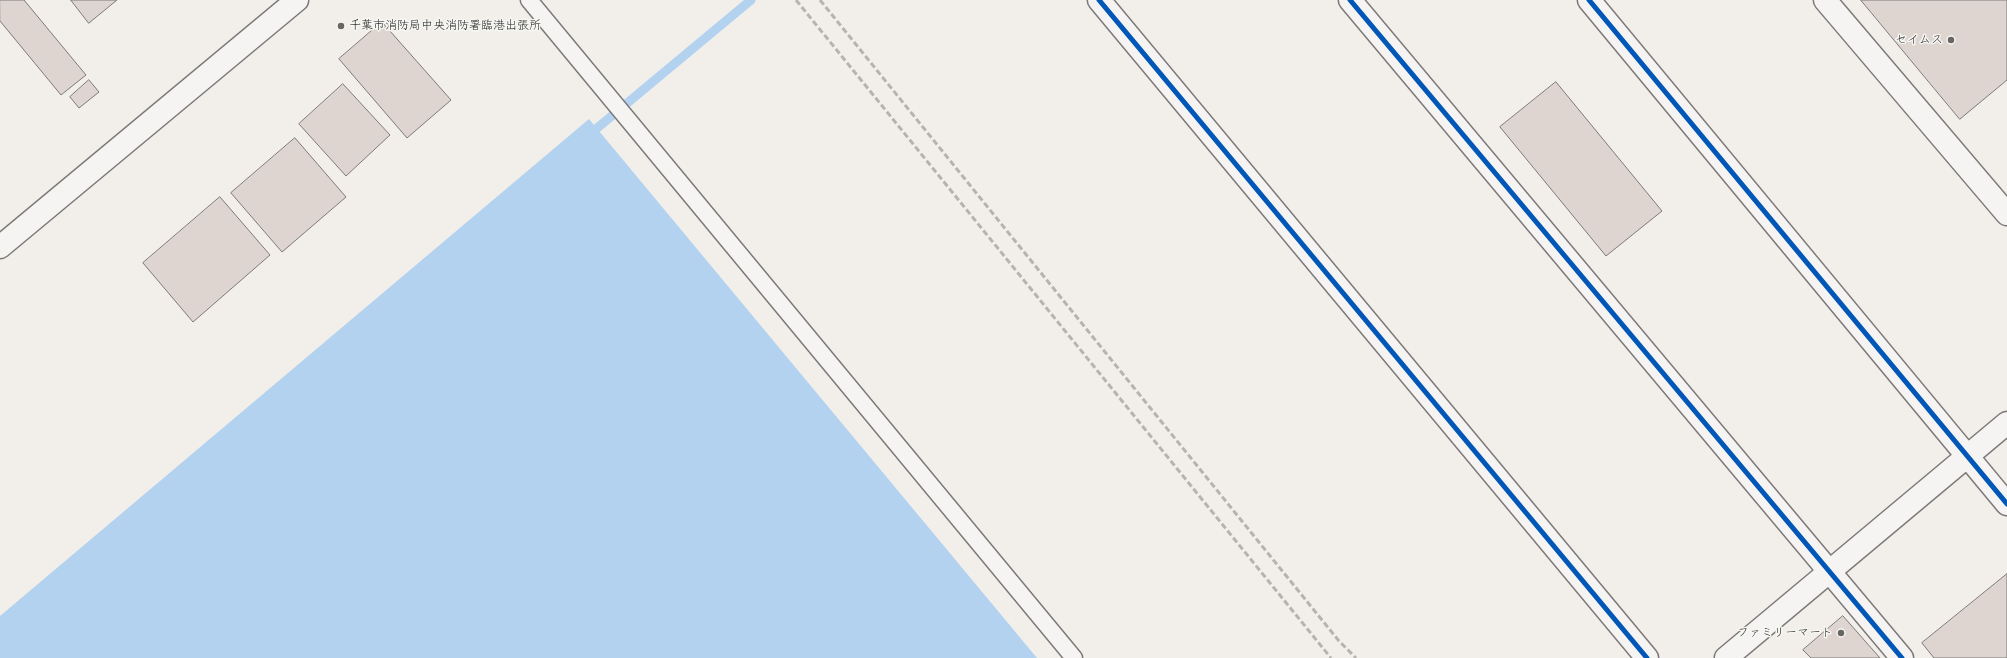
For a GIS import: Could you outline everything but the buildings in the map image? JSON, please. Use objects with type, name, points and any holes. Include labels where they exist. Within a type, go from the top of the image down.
[{"type":"street","points":[[0,247],[297,0]]},
{"type":"street","points":[[1099,0],[1647,658]]},
{"type":"street","points":[[1350,0],[1831,571],[1902,658]]},
{"type":"street","points":[[1588,0],[2007,504]]},
{"type":"street","points":[[1825,0],[2007,214]]},
{"type":"street","points":[[1726,658],[2007,423]]},
{"type":"lane","points":[[529,0],[1074,658]]},
{"type":"water","points":[[589,119],[1037,658],[0,658],[0,616]]},
{"type":"waterway","points":[[590,134],[751,0]]},
{"type":"railway","points":[[796,0],[1331,658]]},
{"type":"railway","points":[[820,0],[1339,641],[1356,658]]},
{"type":"cycle path","points":[[1099,0],[1647,658]]},
{"type":"cycle path","points":[[1350,0],[1902,658]]},
{"type":"cycle path","points":[[1589,0],[2007,504]]},
{"type":"place","name":"千葉市消防局中央消防署臨港出張所","points":[[341,26]]},
{"type":"place","name":"セイムス","points":[[1951,40]]},
{"type":"place","name":"ファミリーマート","points":[[1841,633]]}]
